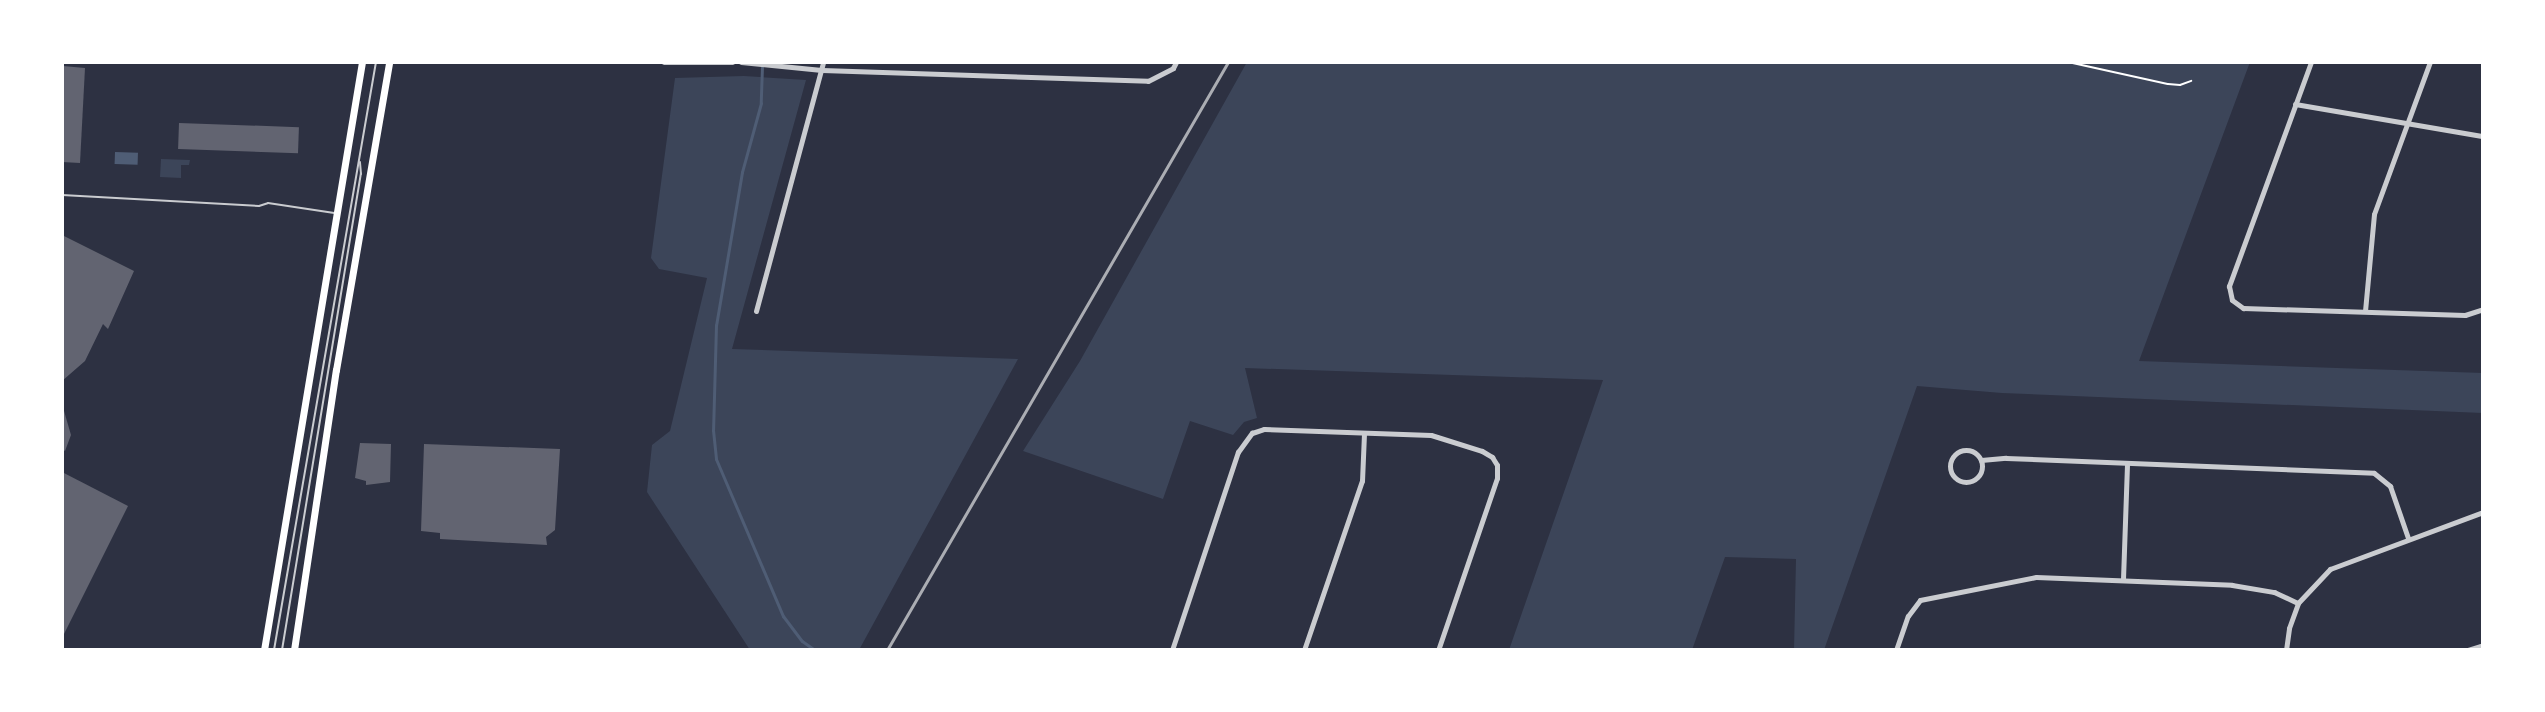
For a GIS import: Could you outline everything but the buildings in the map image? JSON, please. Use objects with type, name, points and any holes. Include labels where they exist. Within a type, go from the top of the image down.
[{"type":"main road","points":[[264,650],[362,62]]},
{"type":"main road","points":[[294,650],[336,370],[389,62]]},
{"type":"street","points":[[664,62],[732,62]]},
{"type":"street","points":[[741,62],[822,70],[1148,81],[1173,68],[1176,62]]},
{"type":"street","points":[[756,311],[823,62]]},
{"type":"street","points":[[2311,62],[2229,286],[2232,300],[2243,308],[2465,315],[2483,309]]},
{"type":"street","points":[[2365,311],[2374,214],[2430,62]]},
{"type":"street","points":[[2295,104],[2483,136]]},
{"type":"street","points":[[1172,650],[1244,441],[1252,433],[1264,429],[1431,435],[1482,451],[1497,465],[1497,478],[1438,650]]},
{"type":"street","points":[[1304,650],[1362,481],[1364,434]]},
{"type":"street","points":[[1981,460],[1980,475],[1972,481],[1962,482],[1951,473],[1953,457],[1962,451],[1973,452],[1981,460],[2006,458],[2374,473],[2390,486],[2408,538]]},
{"type":"street","points":[[2123,579],[2127,464]]},
{"type":"street","points":[[2286,650],[2289,628],[2298,603],[2330,569],[2483,512]]},
{"type":"street","points":[[1896,650],[1908,616],[1920,600],[2036,577],[2123,579],[2261,589],[2298,603]]},
{"type":"street","points":[[2468,650],[2483,645]]},
{"type":"lane","points":[[274,650],[376,62]]},
{"type":"lane","points":[[282,650],[361,174],[360,161]]},
{"type":"lane","points":[[62,195],[259,206],[268,203],[339,212]]},
{"type":"path","points":[[2068,62],[2168,84],[2180,85],[2191,81]]},
{"type":"shaded area","points":[[1247,62],[2250,62],[2139,361],[2483,373],[2483,413],[2002,393],[1917,386],[1824,650],[1794,650],[1796,559],[1725,557],[1692,650],[1509,650],[1603,380],[1245,368],[1257,418],[1244,422],[1233,435],[1190,421],[1163,499],[1023,451],[1080,361]]},
{"type":"shaded area","points":[[744,76],[806,80],[732,349],[1018,359],[859,650],[750,650],[647,492],[652,445],[670,431],[707,278],[659,269],[651,258],[675,78]]},
{"type":"shaded area","points":[[115,152],[138,153],[138,165],[115,164]]},
{"type":"shaded area","points":[[161,159],[190,160],[189,165],[181,165],[181,178],[160,177]]},
{"type":"waterway","points":[[762,66],[761,103],[742,172],[716,325],[713,430],[716,459],[783,616],[802,641],[815,650]]},
{"type":"railway","points":[[887,650],[1228,62]]}]
